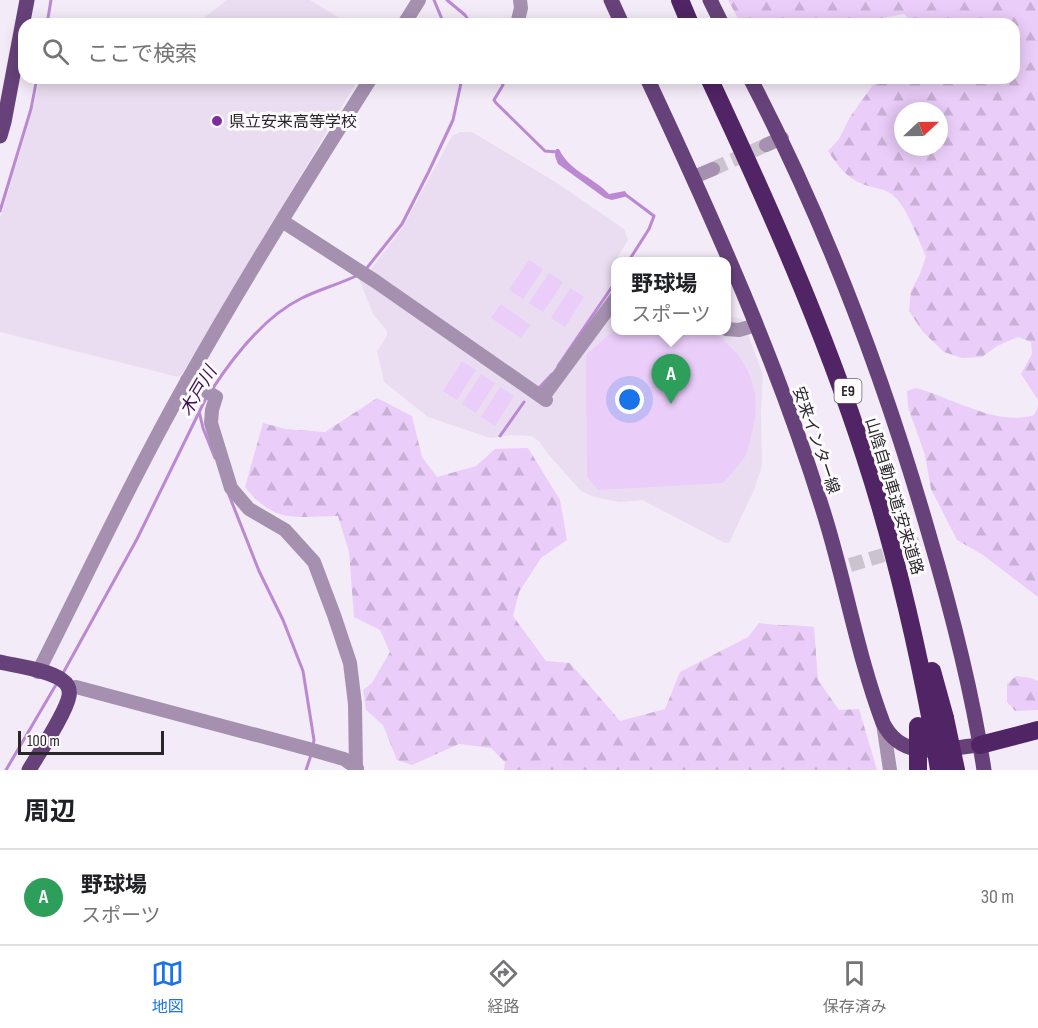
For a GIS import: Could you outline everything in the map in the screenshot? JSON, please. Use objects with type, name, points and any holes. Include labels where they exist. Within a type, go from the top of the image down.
[{"type":"highway","points":[[673,0],[681,18]]},
{"type":"highway","points":[[680,0],[688,18]]},
{"type":"highway","name":"山陰自動車道;安来道路","points":[[712,84],[788,252],[839,384],[868,466],[903,580]]},
{"type":"highway","name":"山陰自動車道;安来道路","points":[[718,84],[778,215],[823,323],[867,445],[903,580]]},
{"type":"highway","points":[[903,580],[944,770]]},
{"type":"highway","points":[[903,580],[915,679],[956,770]]},
{"type":"highway","points":[[918,770],[932,721]]},
{"type":"highway","points":[[932,721],[939,770]]},
{"type":"highway","points":[[980,745],[1038,730]]},
{"type":"highway","points":[[980,745],[1006,747],[1038,741]]},
{"type":"main road","points":[[24,18],[27,0]]},
{"type":"main road","points":[[611,0],[619,18]]},
{"type":"main road","points":[[710,0],[719,18]]},
{"type":"main road","points":[[0,136],[18,48]]},
{"type":"main road","name":"安来インター線","points":[[650,84],[694,177],[728,257]]},
{"type":"main road","points":[[753,84],[782,138],[852,303],[888,404],[970,689],[984,770]]},
{"type":"main road","name":"安来インター線","points":[[731,265],[796,429],[825,517],[845,567],[872,691],[883,723],[892,738],[910,749],[925,751],[980,745]]},
{"type":"main road","points":[[0,662],[38,672],[62,682],[69,697],[29,770]]},
{"type":"street","points":[[408,18],[418,0]]},
{"type":"street","points":[[518,18],[520,0]]},
{"type":"street","points":[[38,672],[160,430],[282,221],[367,84]]},
{"type":"street","points":[[766,145],[782,138]]},
{"type":"street","points":[[694,177],[713,169]]},
{"type":"street","points":[[282,221],[375,281],[545,398],[611,304]]},
{"type":"street","points":[[731,329],[739,330],[756,325]]},
{"type":"street","points":[[188,380],[216,397],[211,423],[231,488],[249,509],[285,530],[314,562],[350,663],[355,704],[357,769]]},
{"type":"street","points":[[62,682],[344,759],[357,769]]},
{"type":"street","points":[[883,723],[890,770]]},
{"type":"shaded area","points":[[227,0],[310,0],[339,18],[204,18]]},
{"type":"shaded area","points":[[39,84],[355,84],[182,374],[178,377],[0,332],[0,218]]},
{"type":"shaded area","points":[[460,132],[472,132],[557,183],[624,229],[628,240],[618,257],[611,257],[611,335],[731,335],[731,317],[742,319],[763,375],[762,466],[754,490],[729,543],[642,500],[620,502],[594,497],[581,491],[539,441],[531,436],[511,435],[490,438],[428,417],[384,382],[377,351],[387,336],[387,331],[373,314],[359,279],[371,269],[403,227],[452,136]]},
{"type":"shaded area","points":[[556,149],[559,149],[569,163],[609,194],[625,191],[628,196],[612,200],[605,198],[558,164],[555,156]]},
{"type":"green space","points":[[728,0],[1038,0],[1038,400],[1021,374],[1032,354],[1031,342],[1018,337],[997,346],[982,357],[962,358],[944,352],[923,332],[909,311],[911,291],[926,256],[908,217],[892,194],[865,185],[848,176],[828,151],[839,139],[850,117],[874,84],[1020,84],[1020,18],[908,18],[904,14],[882,18],[738,18]]},
{"type":"green space","points":[[529,260],[543,269],[523,299],[509,290]]},
{"type":"green space","points":[[549,273],[563,282],[543,312],[529,303]]},
{"type":"green space","points":[[570,288],[584,297],[565,327],[551,318]]},
{"type":"green space","points":[[501,304],[530,325],[521,338],[491,318]]},
{"type":"green space","points":[[611,333],[611,335],[718,335],[744,364],[754,390],[755,419],[745,456],[739,465],[723,483],[598,490],[587,476],[586,355]]},
{"type":"green space","points":[[462,361],[476,370],[457,400],[443,391]]},
{"type":"green space","points":[[481,374],[495,383],[476,413],[462,404]]},
{"type":"green space","points":[[500,387],[514,396],[495,426],[481,417]]},
{"type":"green space","points":[[916,388],[974,409],[1005,417],[1020,418],[1034,415],[1038,407],[1038,597],[983,555],[957,540],[931,489],[925,455],[908,407],[907,391]]},
{"type":"green space","points":[[377,398],[412,416],[422,457],[437,477],[476,466],[495,449],[528,448],[560,500],[567,540],[541,558],[519,592],[513,616],[546,661],[570,663],[620,721],[665,709],[680,672],[748,637],[759,623],[814,627],[818,680],[839,710],[859,709],[877,770],[504,770],[505,762],[491,748],[459,744],[412,765],[397,760],[383,725],[366,710],[363,690],[372,683],[390,652],[380,630],[354,617],[349,552],[338,516],[297,517],[276,513],[266,508],[245,487],[263,423],[286,429],[325,432]]},
{"type":"green space","points":[[1016,676],[1038,681],[1038,710],[1015,711],[1007,702],[1007,684]]},
{"type":"waterway","points":[[48,18],[51,0]]},
{"type":"waterway","name":"木戸川","points":[[434,0],[442,18]]},
{"type":"waterway","points":[[447,0],[467,18]]},
{"type":"waterway","points":[[0,211],[31,109],[36,84]]},
{"type":"waterway","name":"木戸川","points":[[366,269],[402,224],[453,120],[461,84]]},
{"type":"waterway","points":[[503,84],[494,100],[496,103],[545,151],[557,152]]},
{"type":"waterway","points":[[626,195],[654,216],[649,229],[631,257]]},
{"type":"waterway","name":"木戸川","points":[[211,391],[240,351],[275,315],[302,298],[358,275]]},
{"type":"waterway","points":[[558,366],[611,288]]},
{"type":"waterway","points":[[539,388],[552,374]]},
{"type":"waterway","name":"木戸川","points":[[62,675],[137,539],[207,396]]},
{"type":"waterway","points":[[500,436],[524,402]]},
{"type":"waterway","points":[[199,411],[215,458]]},
{"type":"waterway","points":[[229,495],[259,571],[283,620],[303,671],[313,745]]},
{"type":"waterway","name":"木戸川","points":[[6,770],[57,683]]},
{"type":"waterway","points":[[306,770],[311,755]]},
{"type":"tunnel","points":[[713,169],[766,145]]},
{"type":"tunnel","points":[[850,565],[920,544]]},
{"type":"place","name":"県立安来高等学校","points":[[217,121]]},
{"type":"place","name":"野球場","points":[[671,404]]}]
